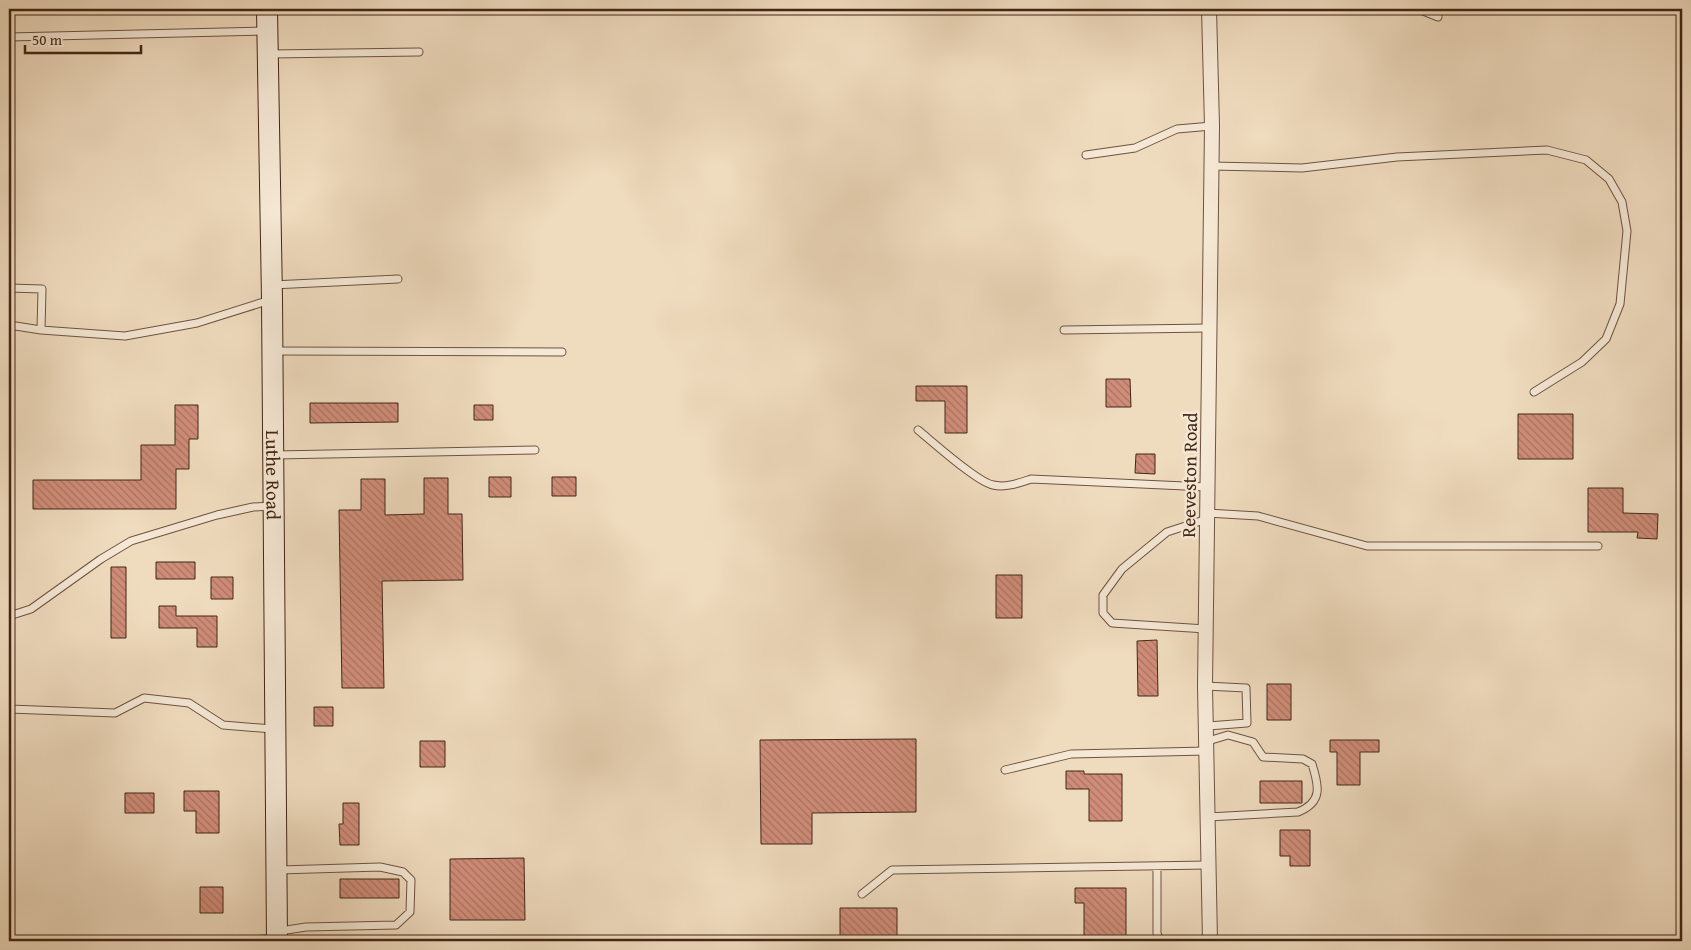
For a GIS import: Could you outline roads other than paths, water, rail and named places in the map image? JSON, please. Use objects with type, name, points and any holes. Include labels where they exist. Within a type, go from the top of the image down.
[{"type":"street","name":"Luthe Road","points":[[267,9],[272,292],[277,937]]},
{"type":"street","name":"Reeveston Road","points":[[1210,9],[1212,126],[1206,629],[1210,941]]},
{"type":"lane","points":[[1418,9],[1438,17]]},
{"type":"lane","points":[[9,37],[267,31]]},
{"type":"lane","points":[[268,54],[419,52]]},
{"type":"lane","points":[[1086,155],[1135,148],[1186,127],[1212,126]]},
{"type":"lane","points":[[1211,166],[1302,168],[1397,157],[1547,150],[1586,160],[1609,179],[1622,202],[1627,231],[1620,304],[1606,339],[1582,362],[1534,392]]},
{"type":"lane","points":[[9,325],[41,330],[125,336],[197,323],[272,292],[398,278]]},
{"type":"lane","points":[[9,288],[42,289],[41,330]]},
{"type":"lane","points":[[1064,330],[1209,328]]},
{"type":"lane","points":[[272,351],[562,352]]},
{"type":"lane","points":[[918,430],[979,479],[994,486],[1013,486],[1031,479],[1207,487]]},
{"type":"lane","points":[[273,456],[535,450]]},
{"type":"lane","points":[[9,616],[31,609],[130,540],[218,515],[253,507],[273,506]]},
{"type":"lane","points":[[1206,629],[1112,622],[1104,613],[1103,595],[1122,569],[1167,532],[1207,516],[1258,516],[1367,546],[1598,546]]},
{"type":"lane","points":[[1206,686],[1246,688],[1247,723],[1208,726]]},
{"type":"lane","points":[[9,709],[115,712],[144,698],[189,703],[223,725],[275,729]]},
{"type":"lane","points":[[1005,770],[1071,754],[1208,746],[1228,735],[1253,742],[1263,757],[1302,759],[1312,764],[1317,781],[1316,798],[1311,807],[1298,812],[1208,817]]},
{"type":"lane","points":[[862,894],[892,870],[1209,865]]},
{"type":"lane","points":[[1156,866],[1157,932],[1159,939],[1162,941]]},
{"type":"lane","points":[[238,941],[277,937],[306,927],[396,925],[410,912],[411,880],[403,872],[380,867],[276,870]]},
{"type":"lane","points":[[104,941],[116,941]]}]
